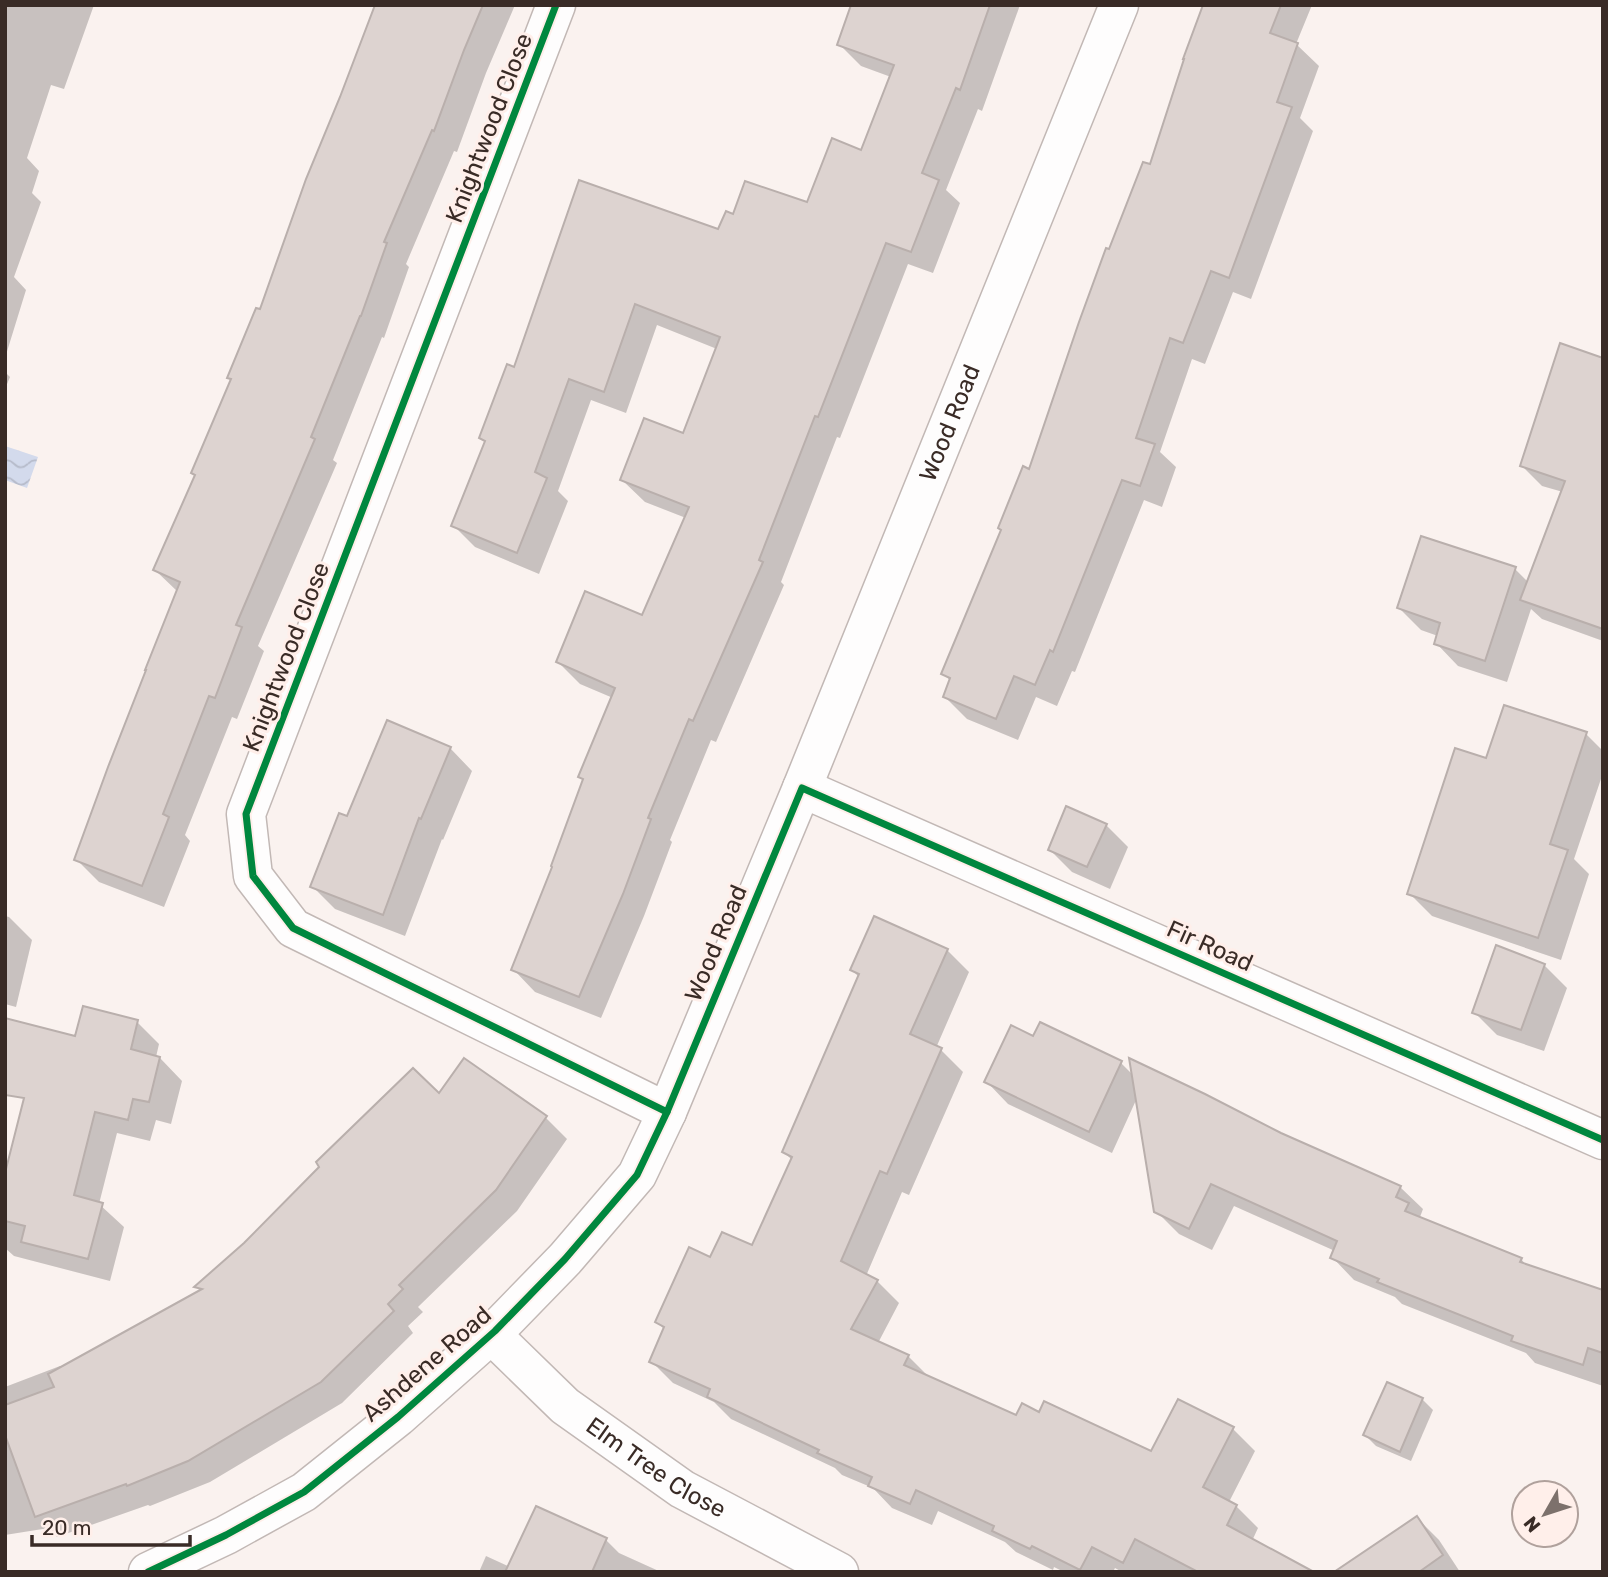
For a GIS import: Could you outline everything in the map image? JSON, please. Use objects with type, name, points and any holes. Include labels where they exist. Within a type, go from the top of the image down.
[{"type":"street","name":"Knightwood Close","points":[[556,5],[246,814],[253,876],[293,928],[667,1112]]},
{"type":"street","name":"Wood Road","points":[[667,1112],[802,788],[1119,5]]},
{"type":"street","name":"Fir Road","points":[[802,788],[1600,1127]]},
{"type":"street","name":"Ashdene Road","points":[[148,1572],[226,1535],[304,1492],[398,1417],[492,1335],[565,1259],[638,1175],[667,1112]]},
{"type":"street","name":"Elm Tree Close","points":[[492,1335],[565,1406],[682,1489],[839,1572]]},
{"type":"water","points":[[5,446],[38,457],[27,488],[5,480]]},
{"type":"building","points":[[375,5],[483,5],[434,131],[432,130],[384,242],[387,243],[361,316],[311,437],[315,439],[236,625],[242,627],[215,698],[209,696],[163,814],[169,817],[142,886],[74,860],[180,582],[153,570],[195,475],[191,473],[231,379],[227,378],[256,308],[260,309],[306,179]]},
{"type":"building","points":[[851,5],[990,5],[960,90],[956,88],[922,173],[939,180],[911,252],[886,243],[759,560],[763,562],[693,721],[689,719],[648,818],[651,819],[623,894],[579,997],[511,970],[583,779],[578,777],[615,688],[556,662],[585,591],[642,615],[689,507],[620,480],[644,418],[683,433],[720,337],[635,304],[604,392],[569,379],[535,472],[547,478],[517,553],[451,526],[485,441],[479,438],[507,364],[514,367],[579,180],[718,229],[726,211],[733,214],[745,181],[807,202],[832,138],[861,150],[894,65],[837,45]]},
{"type":"building","points":[[1203,5],[1281,5],[1270,33],[1298,43],[1277,102],[1292,107],[1229,278],[1211,271],[1183,343],[1170,338],[1136,438],[1155,444],[1140,486],[1122,480],[1053,652],[1050,650],[1035,685],[1014,676],[996,719],[943,697],[950,678],[941,674],[1001,530],[998,528],[1023,466],[1029,469],[1106,248],[1109,249],[1143,162],[1150,164]]},
{"type":"building","points":[[1560,343],[1603,358],[1603,629],[1520,600],[1565,481],[1520,466]]},
{"type":"building","points":[[1421,536],[1516,567],[1485,661],[1434,644],[1440,623],[1397,608]]},
{"type":"building","points":[[1504,705],[1587,732],[1550,844],[1568,850],[1538,938],[1407,894],[1455,748],[1486,758]]},
{"type":"building","points":[[387,720],[451,747],[421,819],[419,818],[383,915],[310,887],[339,813],[347,816]]},
{"type":"building","points":[[1066,806],[1107,824],[1087,867],[1048,850]]},
{"type":"building","points":[[874,916],[948,949],[910,1034],[942,1048],[887,1174],[880,1171],[841,1261],[878,1280],[851,1329],[909,1355],[904,1365],[1016,1415],[1022,1403],[1039,1412],[1044,1401],[1151,1451],[1178,1399],[1234,1427],[1203,1487],[1237,1505],[1227,1525],[1314,1572],[1198,1572],[1135,1539],[1123,1563],[1092,1547],[1080,1570],[1032,1546],[1030,1549],[992,1531],[994,1526],[916,1490],[910,1504],[868,1486],[872,1477],[817,1453],[819,1450],[707,1397],[710,1389],[649,1362],[664,1327],[655,1322],[689,1247],[710,1257],[722,1232],[752,1245],[792,1157],[782,1152],[859,974],[850,970]]},
{"type":"building","points":[[1496,945],[1545,964],[1521,1030],[1472,1013]]},
{"type":"building","points":[[83,1006],[138,1020],[131,1049],[160,1057],[149,1102],[133,1099],[128,1120],[95,1112],[74,1195],[103,1203],[88,1259],[21,1242],[25,1226],[5,1221],[5,1173],[24,1098],[5,1095],[5,1018],[75,1036]]},
{"type":"building","points":[[1040,1022],[1122,1061],[1089,1132],[984,1082],[1011,1025],[1033,1036]]},
{"type":"building","points":[[464,1058],[547,1116],[496,1190],[399,1285],[403,1289],[388,1304],[394,1311],[321,1382],[188,1461],[127,1486],[126,1484],[35,1517],[5,1435],[5,1405],[54,1387],[48,1374],[202,1289],[194,1287],[244,1243],[319,1167],[316,1162],[413,1068],[439,1093]]},
{"type":"building","points":[[1129,1058],[1281,1133],[1401,1186],[1396,1197],[1409,1203],[1405,1211],[1522,1258],[1520,1262],[1603,1290],[1603,1353],[1588,1348],[1583,1365],[1511,1341],[1513,1336],[1377,1282],[1379,1279],[1330,1258],[1337,1241],[1211,1184],[1189,1229],[1154,1212]]},
{"type":"building","points":[[1387,1382],[1423,1398],[1400,1452],[1363,1435]]},
{"type":"building","points":[[536,1506],[607,1538],[592,1572],[505,1572]]},
{"type":"building","points":[[1417,1516],[1443,1555],[1419,1572],[1334,1572]]},
{"type":"cycle path","points":[[556,5],[246,814],[253,876],[293,928],[667,1112]]},
{"type":"cycle path","points":[[148,1572],[226,1535],[304,1492],[398,1417],[495,1331],[565,1259],[637,1175],[667,1112],[802,788],[1603,1140]]}]
